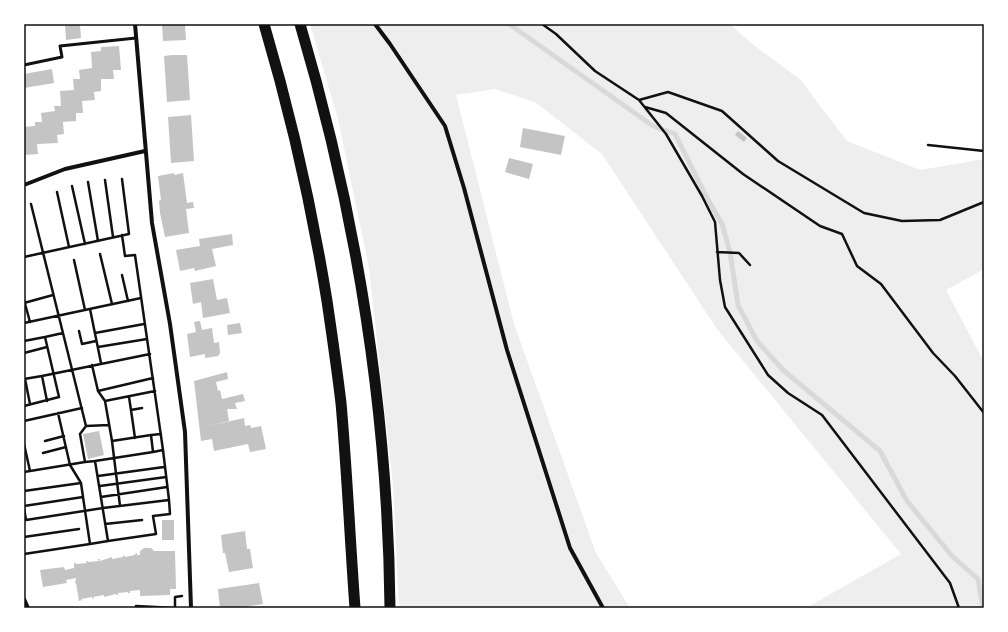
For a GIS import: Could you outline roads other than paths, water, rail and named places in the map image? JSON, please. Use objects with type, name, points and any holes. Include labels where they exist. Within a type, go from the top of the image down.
[{"type":"highway","points":[[264,24],[284,94],[300,163],[316,240],[333,340],[341,402],[355,608]]},
{"type":"highway","points":[[300,24],[318,86],[337,163],[353,240],[366,318],[382,455],[387,524],[390,608]]},
{"type":"street","points":[[135,24],[152,223],[170,324],[185,432],[191,608]]},
{"type":"street","points":[[375,24],[445,126],[464,188],[507,350],[570,548],[603,608]]},
{"type":"street","points":[[24,184],[65,169],[145,151]]},
{"type":"street","points":[[24,599],[28,608]]},
{"type":"lane","points":[[24,65],[62,57],[60,46],[136,38]]},
{"type":"waterway","points":[[509,24],[653,126],[675,134],[722,224],[730,252],[738,305],[757,341],[783,370],[880,451],[907,501],[952,556],[978,579],[983,608]]}]
